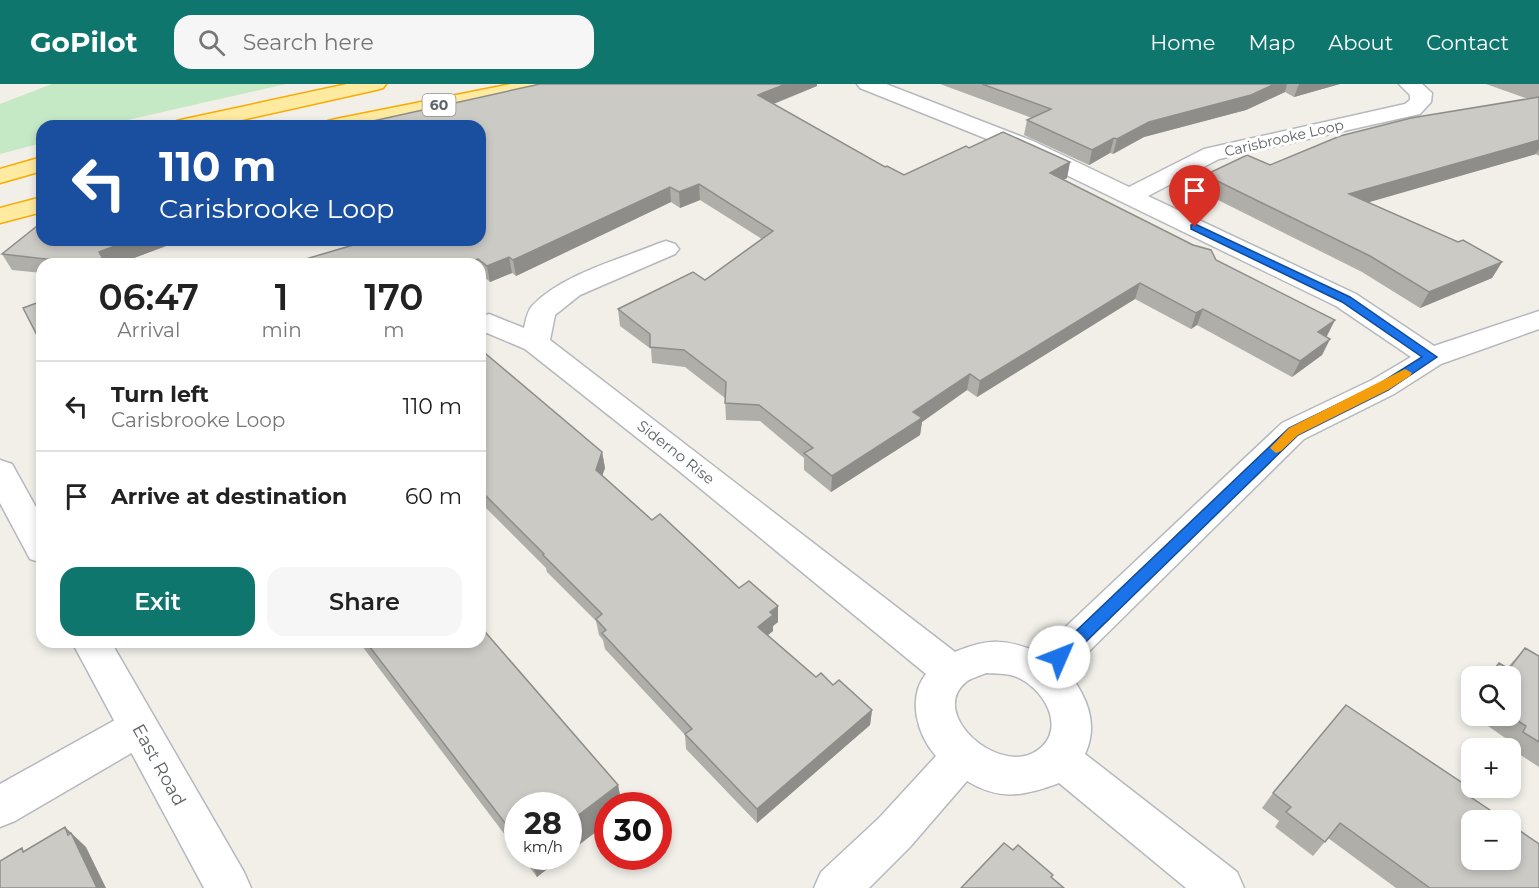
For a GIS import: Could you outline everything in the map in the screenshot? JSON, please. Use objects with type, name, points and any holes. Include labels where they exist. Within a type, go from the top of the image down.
[{"type":"highway","points":[[212,120],[376,84]]},
{"type":"highway","name":"60","points":[[365,120],[542,84]]},
{"type":"highway","points":[[0,176],[36,166]]},
{"type":"highway","points":[[0,216],[36,206]]},
{"type":"street","points":[[867,84],[887,94],[1025,146],[1346,300],[1431,357]]},
{"type":"street","name":"Carisbrooke Loop","points":[[1130,196],[1212,154],[1412,109],[1420,102],[1421,93],[1409,84]]},
{"type":"street","points":[[535,343],[542,312],[570,290],[666,249]]},
{"type":"street","points":[[1042,673],[1293,431],[1383,387],[1431,357],[1539,319]]},
{"type":"street","name":"Siderno Rise","points":[[486,324],[489,323],[535,343],[951,671]]},
{"type":"street","points":[[0,472],[36,539]]},
{"type":"street","name":"East Road","points":[[95,648],[228,888]]},
{"type":"street","points":[[994,658],[1024,663],[1042,673],[1058,688],[1069,705],[1072,724],[1069,743],[1059,758],[1044,770],[1024,775],[1002,775],[981,768],[962,757],[946,741],[937,722],[935,704],[939,686],[951,671],[966,662],[994,658]]},
{"type":"street","points":[[0,807],[138,728]]},
{"type":"street","points":[[837,888],[895,832],[962,757]]},
{"type":"street","points":[[1059,758],[1221,888]]},
{"type":"green space","points":[[52,84],[286,84],[127,120],[36,120],[36,145],[0,154],[0,104]]},
{"type":"building","points":[[540,84],[786,84],[758,95],[885,167],[904,175],[966,146],[969,148],[1003,132],[1070,162],[1050,173],[1193,245],[1211,250],[1216,260],[1335,320],[1318,332],[1330,339],[1300,361],[1203,309],[1196,313],[1140,283],[980,381],[970,374],[913,412],[922,418],[832,476],[804,453],[813,448],[759,405],[725,403],[726,382],[684,350],[650,347],[650,334],[618,309],[693,272],[705,280],[773,231],[699,184],[679,192],[670,187],[513,260],[509,257],[487,266],[486,258],[309,258],[350,246],[486,246],[486,120],[378,120]]},
{"type":"building","points":[[982,84],[1275,84],[1251,95],[1149,122],[1092,150],[1027,120],[1051,109]]},
{"type":"building","points":[[1539,97],[1539,140],[1349,194],[1458,242],[1463,240],[1502,262],[1429,292],[1370,256],[1205,175],[1247,155],[1270,165],[1340,136],[1411,118]]},
{"type":"building","points":[[36,227],[36,246],[115,246],[99,252],[102,258],[37,258],[2,254]]},
{"type":"building","points":[[36,303],[36,333],[23,308]]},
{"type":"building","points":[[486,354],[602,452],[596,470],[652,520],[660,514],[739,588],[749,581],[778,606],[770,612],[773,615],[758,627],[816,677],[821,673],[833,685],[839,680],[872,710],[757,809],[685,734],[692,729],[602,633],[606,630],[596,619],[602,614],[486,496]]},
{"type":"building","points":[[486,633],[618,785],[609,792],[594,792],[594,803],[582,812],[582,792],[504,792],[504,822],[371,648],[486,648]]},
{"type":"building","points":[[1525,648],[1539,656],[1539,742],[1523,732],[1526,726],[1521,723],[1521,666],[1511,666]]},
{"type":"building","points":[[1346,705],[1461,782],[1461,798],[1472,798],[1490,810],[1461,810],[1461,870],[1521,870],[1521,832],[1539,844],[1539,888],[1430,888],[1340,823],[1325,842],[1286,812],[1291,807],[1273,793]]},
{"type":"building","points":[[65,827],[68,835],[71,833],[97,888],[0,888],[0,861],[22,848],[23,852]]},
{"type":"building","points":[[1004,843],[1013,850],[1018,845],[1053,875],[1051,877],[1064,888],[961,888]]},
{"type":"slow traffic","points":[[1276,448],[1293,431],[1383,387],[1405,373]]},
{"type":"route","points":[[1059,657],[1293,431],[1383,387],[1431,357],[1346,300],[1195,227]]}]
